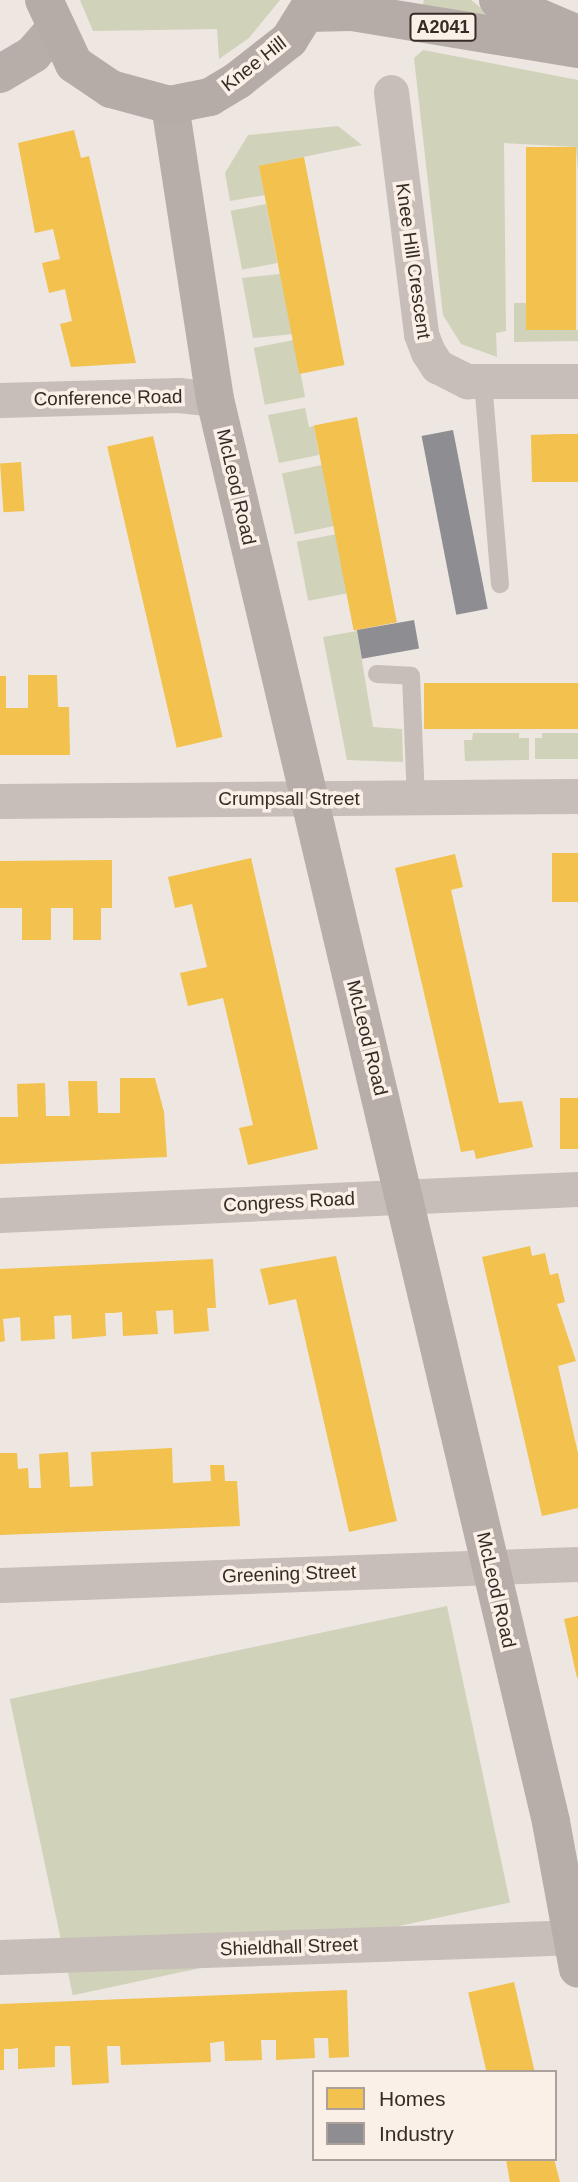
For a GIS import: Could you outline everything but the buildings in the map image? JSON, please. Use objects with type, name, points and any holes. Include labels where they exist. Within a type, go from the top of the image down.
[{"type":"main road","name":"A2041","points":[[498,0],[578,34]]},
{"type":"main road","name":"Knee Hill","points":[[49,14],[74,64],[111,89],[170,105],[210,97],[238,80],[289,40],[311,6],[578,49]]},
{"type":"main road","name":"Knee Hill","points":[[0,74],[33,54],[49,14]]},
{"type":"main road","name":"McLeod Road","points":[[170,105],[215,399],[406,1197],[551,1822],[576,1948]]},
{"type":"street","name":"Knee Hill Crescent","points":[[391,92],[421,334],[438,366],[467,381],[578,381]]},
{"type":"street","name":"Conference Road","points":[[0,400],[178,395],[215,399]]},
{"type":"street","name":"Crumpsall Street","points":[[0,801],[578,796]]},
{"type":"street","name":"Congress Road","points":[[0,1215],[578,1189]]},
{"type":"street","name":"Greening Street","points":[[0,1585],[578,1564]]},
{"type":"street","name":"Shieldhall Street","points":[[0,1957],[576,1948]]},
{"type":"lane","points":[[483,382],[500,584]]},
{"type":"lane","points":[[377,674],[411,676],[416,798]]},
{"type":"green space","points":[[80,0],[280,0],[249,38],[219,59],[217,29],[93,31]]},
{"type":"green space","points":[[424,0],[471,0],[486,12],[484,24],[422,9]]},
{"type":"green space","points":[[423,50],[578,80],[578,172],[576,147],[504,143],[506,331],[496,333],[497,357],[461,344],[443,315],[414,58]]},
{"type":"green space","points":[[338,126],[362,145],[259,166],[265,195],[230,201],[225,173],[248,135]]},
{"type":"green space","points":[[266,204],[277,263],[242,270],[231,211]]},
{"type":"green space","points":[[280,274],[293,334],[253,338],[242,278]]},
{"type":"green space","points":[[514,303],[528,303],[529,330],[578,330],[578,341],[514,342]]},
{"type":"green space","points":[[294,340],[305,397],[265,405],[254,348]]},
{"type":"green space","points":[[305,408],[309,427],[314,426],[319,455],[279,463],[268,415]]},
{"type":"green space","points":[[322,465],[335,526],[295,534],[282,474]]},
{"type":"green space","points":[[337,534],[348,593],[308,601],[297,542]]},
{"type":"green space","points":[[357,631],[373,727],[402,729],[403,762],[347,760],[323,637]]},
{"type":"green space","points":[[473,733],[519,733],[519,738],[529,738],[529,760],[465,761],[464,740],[472,740]]},
{"type":"green space","points":[[542,733],[578,733],[578,759],[535,759],[535,738],[542,738]]},
{"type":"green space","points":[[447,1606],[510,1902],[73,1995],[10,1699]]}]
